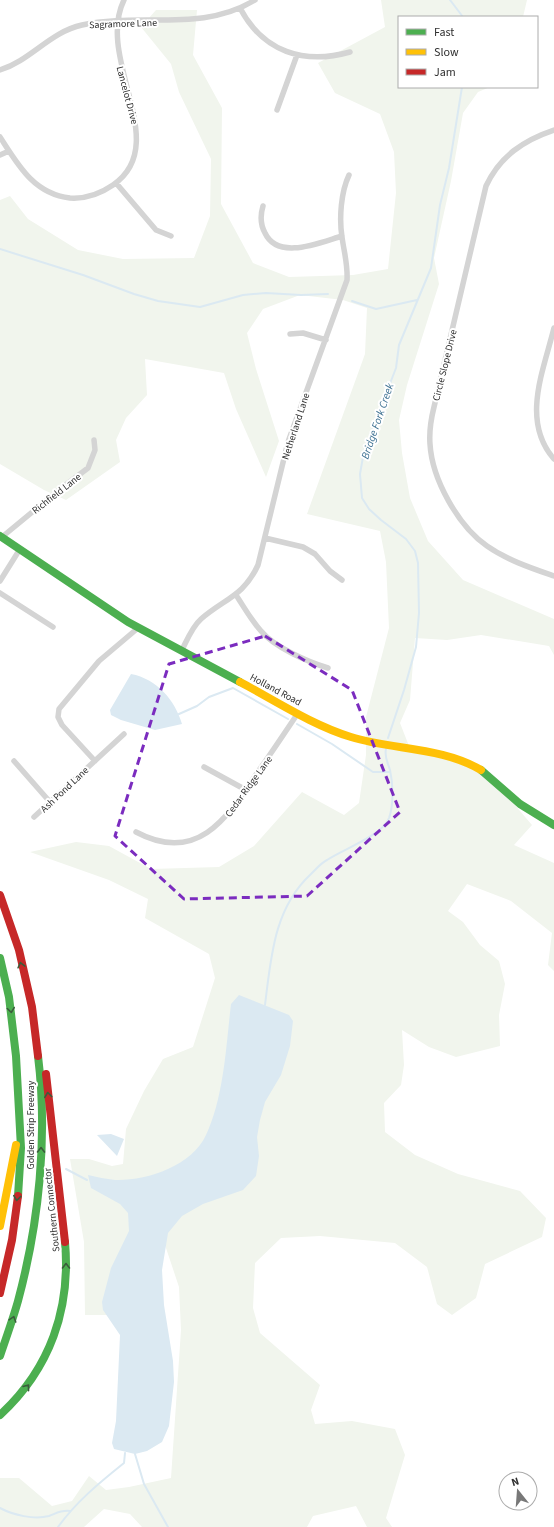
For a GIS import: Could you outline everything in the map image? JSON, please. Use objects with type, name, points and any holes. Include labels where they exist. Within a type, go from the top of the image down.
[{"type":"main road","name":"Holland Road","points":[[1,536],[138,628],[182,650],[298,713],[329,729],[352,737],[445,755],[464,761],[484,772],[520,804],[554,825]]},
{"type":"main road","name":"Golden Strip Freeway","points":[[0,895],[9,920],[26,985],[39,1067],[42,1113],[40,1174],[31,1242],[14,1316],[0,1356]]},
{"type":"main road","name":"Golden Strip Freeway","points":[[0,958],[10,1002],[18,1064],[19,1131],[21,1147],[19,1182],[9,1252],[0,1293]]},
{"type":"main road","name":"Southern Connector","points":[[0,1416],[18,1398],[40,1368],[58,1325],[66,1286],[64,1237],[44,1064],[38,1022],[26,985]]},
{"type":"main road","points":[[0,1226],[19,1131]]},
{"type":"street","name":"Lancelot Drive","points":[[0,137],[31,181],[44,190],[57,196],[74,198],[90,196],[103,192],[116,183],[125,173],[132,160],[137,137],[136,122],[118,56],[116,22],[124,0]]},
{"type":"street","name":"Sagramore Lane","points":[[0,70],[17,62],[54,36],[71,28],[93,23],[193,20],[240,8],[255,0]]},
{"type":"street","points":[[240,8],[252,27],[264,39],[283,50],[297,55],[321,58],[350,52]]},
{"type":"street","points":[[277,110],[297,55]]},
{"type":"street","name":"Circle Slope Drive","points":[[554,130],[535,137],[512,151],[498,166],[486,186],[429,434],[431,454],[443,488],[452,507],[470,530],[483,543],[503,556],[554,576]]},
{"type":"street","points":[[0,155],[9,151]]},
{"type":"street","name":"Netherland Lane","points":[[182,650],[200,620],[236,595],[253,577],[258,565],[288,442],[347,280],[348,266],[342,236],[344,191],[349,175]]},
{"type":"street","points":[[116,183],[156,230],[171,236]]},
{"type":"street","points":[[263,206],[261,217],[262,227],[266,236],[279,246],[289,248],[303,246],[342,236]]},
{"type":"street","points":[[554,328],[535,410],[540,436],[546,450],[554,459]]},
{"type":"street","points":[[290,334],[303,333],[326,340]]},
{"type":"street","name":"Richfield Lane","points":[[1,536],[88,468],[95,450],[94,440]]},
{"type":"street","points":[[265,538],[303,547],[315,554],[330,571],[342,580]]},
{"type":"street","points":[[0,581],[20,549]]},
{"type":"street","points":[[0,593],[53,628]]},
{"type":"street","points":[[236,595],[254,622],[269,639],[317,665],[328,668]]},
{"type":"street","points":[[95,761],[62,724],[58,717],[59,709],[99,660],[138,628]]},
{"type":"street","name":"Cedar Ridge Lane","points":[[136,832],[148,838],[166,842],[197,838],[210,831],[222,822],[246,790],[298,713]]},
{"type":"street","name":"Ash Pond Lane","points":[[34,817],[124,734]]},
{"type":"street","points":[[14,761],[50,802]]},
{"type":"street","points":[[204,767],[246,790]]},
{"type":"highlighted area","points":[[265,636],[352,690],[400,812],[307,896],[184,899],[115,836],[169,664]]},
{"type":"shaded area","points":[[381,0],[527,0],[523,16],[398,16],[398,88],[488,88],[478,92],[463,113],[451,181],[434,258],[439,284],[407,385],[399,420],[402,453],[410,498],[428,541],[463,580],[554,619],[554,655],[549,646],[481,635],[447,640],[415,638],[410,700],[400,723],[409,746],[459,756],[502,790],[532,825],[514,845],[554,863],[554,971],[548,965],[552,933],[511,901],[467,884],[448,911],[463,922],[480,945],[499,961],[505,984],[499,1015],[500,1046],[456,1057],[429,1047],[402,1030],[404,1065],[401,1085],[384,1103],[385,1132],[415,1155],[458,1174],[520,1191],[546,1218],[542,1237],[485,1264],[476,1298],[452,1315],[437,1304],[427,1267],[395,1243],[320,1236],[281,1238],[255,1263],[253,1308],[260,1333],[320,1385],[311,1410],[315,1424],[352,1421],[395,1429],[405,1455],[386,1518],[392,1527],[367,1527],[356,1506],[313,1516],[307,1527],[142,1527],[130,1514],[104,1509],[84,1527],[0,1527],[0,1478],[19,1478],[52,1506],[72,1501],[89,1476],[106,1490],[129,1487],[171,1478],[181,1330],[179,1287],[164,1242],[119,1315],[85,1315],[84,1242],[70,1159],[89,1159],[112,1166],[123,1164],[126,1129],[144,1091],[163,1059],[193,1047],[215,978],[209,954],[145,918],[148,899],[109,880],[30,852],[76,842],[109,846],[151,869],[219,867],[254,846],[302,792],[344,815],[359,803],[366,755],[366,717],[389,628],[386,562],[380,531],[307,514],[365,354],[367,308],[343,300],[300,295],[263,309],[247,333],[256,369],[279,441],[266,477],[236,409],[224,373],[145,359],[147,395],[126,418],[116,440],[120,462],[66,500],[44,490],[0,464],[0,200],[10,196],[28,219],[78,250],[123,259],[194,258],[210,216],[211,159],[179,92],[171,64],[141,27],[156,10],[197,10],[193,55],[222,108],[221,204],[253,263],[289,277],[353,275],[388,269],[396,193],[394,152],[380,114],[335,93],[318,63],[385,27]]},
{"type":"shaded area","points":[[131,674],[149,681],[164,692],[175,707],[182,724],[155,730],[121,720],[111,715],[110,710]]},
{"type":"shaded area","points":[[239,995],[289,1015],[293,1021],[290,1046],[281,1075],[265,1102],[260,1120],[257,1137],[259,1156],[256,1176],[243,1190],[203,1204],[182,1216],[168,1233],[162,1270],[164,1305],[173,1361],[174,1382],[169,1426],[162,1442],[147,1451],[135,1454],[114,1449],[112,1443],[116,1421],[120,1335],[103,1310],[102,1302],[111,1268],[129,1231],[128,1213],[120,1204],[91,1188],[88,1175],[115,1180],[140,1178],[167,1170],[190,1155],[199,1146],[206,1135],[217,1104],[226,1054],[231,1004]]},
{"type":"shaded area","points":[[111,1134],[124,1139],[117,1156],[97,1135]]},
{"type":"waterway","name":"Bridge Fork Creek","points":[[450,0],[462,16]]},
{"type":"waterway","name":"Bridge Fork Creek","points":[[388,738],[416,647],[419,613],[418,563],[415,551],[406,539],[369,509],[362,498],[360,474],[364,451],[396,368],[399,345],[431,268],[440,205],[449,168],[462,88]]},
{"type":"waterway","points":[[0,249],[83,275],[134,294],[158,301],[200,307],[243,295],[266,293],[301,295],[328,294]]},
{"type":"waterway","points":[[352,301],[376,309],[417,300]]},
{"type":"waterway","points":[[179,714],[197,706],[209,697],[233,688],[288,719]]},
{"type":"waterway","points":[[297,724],[332,744],[373,772],[390,772]]},
{"type":"waterway","name":"Bridge Fork Creek","points":[[265,1005],[272,951],[276,934],[289,902],[299,887],[323,863],[379,831],[389,818],[392,806],[392,781],[386,757],[386,749]]},
{"type":"waterway","points":[[66,1169],[87,1180]]},
{"type":"waterway","name":"Bridge Fork Creek","points":[[58,1527],[80,1501],[124,1463],[125,1453]]},
{"type":"waterway","points":[[135,1454],[144,1484],[168,1527]]},
{"type":"waterway","points":[[0,1508],[17,1515],[30,1517],[43,1517],[62,1511],[70,1511]]},
{"type":"traffic: fast","points":[[0,536],[128,622],[240,682]]},
{"type":"traffic: fast","points":[[481,770],[520,804],[554,825]]},
{"type":"traffic: fast","points":[[0,958],[9,997],[16,1056],[21,1148],[18,1196]]},
{"type":"traffic: fast","points":[[0,1356],[12,1322],[25,1271],[40,1179],[42,1117],[38,1056]]},
{"type":"traffic: fast","points":[[0,1415],[32,1378],[44,1358],[54,1336],[64,1291],[66,1267],[65,1242]]},
{"type":"traffic: slow","points":[[240,682],[294,712],[337,732],[367,741],[450,757],[481,770]]},
{"type":"traffic: slow","points":[[0,1226],[16,1145]]},
{"type":"traffic: jam","points":[[0,895],[19,950],[32,1007],[38,1056]]},
{"type":"traffic: jam","points":[[46,1074],[65,1242]]},
{"type":"traffic: jam","points":[[0,1293],[12,1240],[18,1196]]}]
